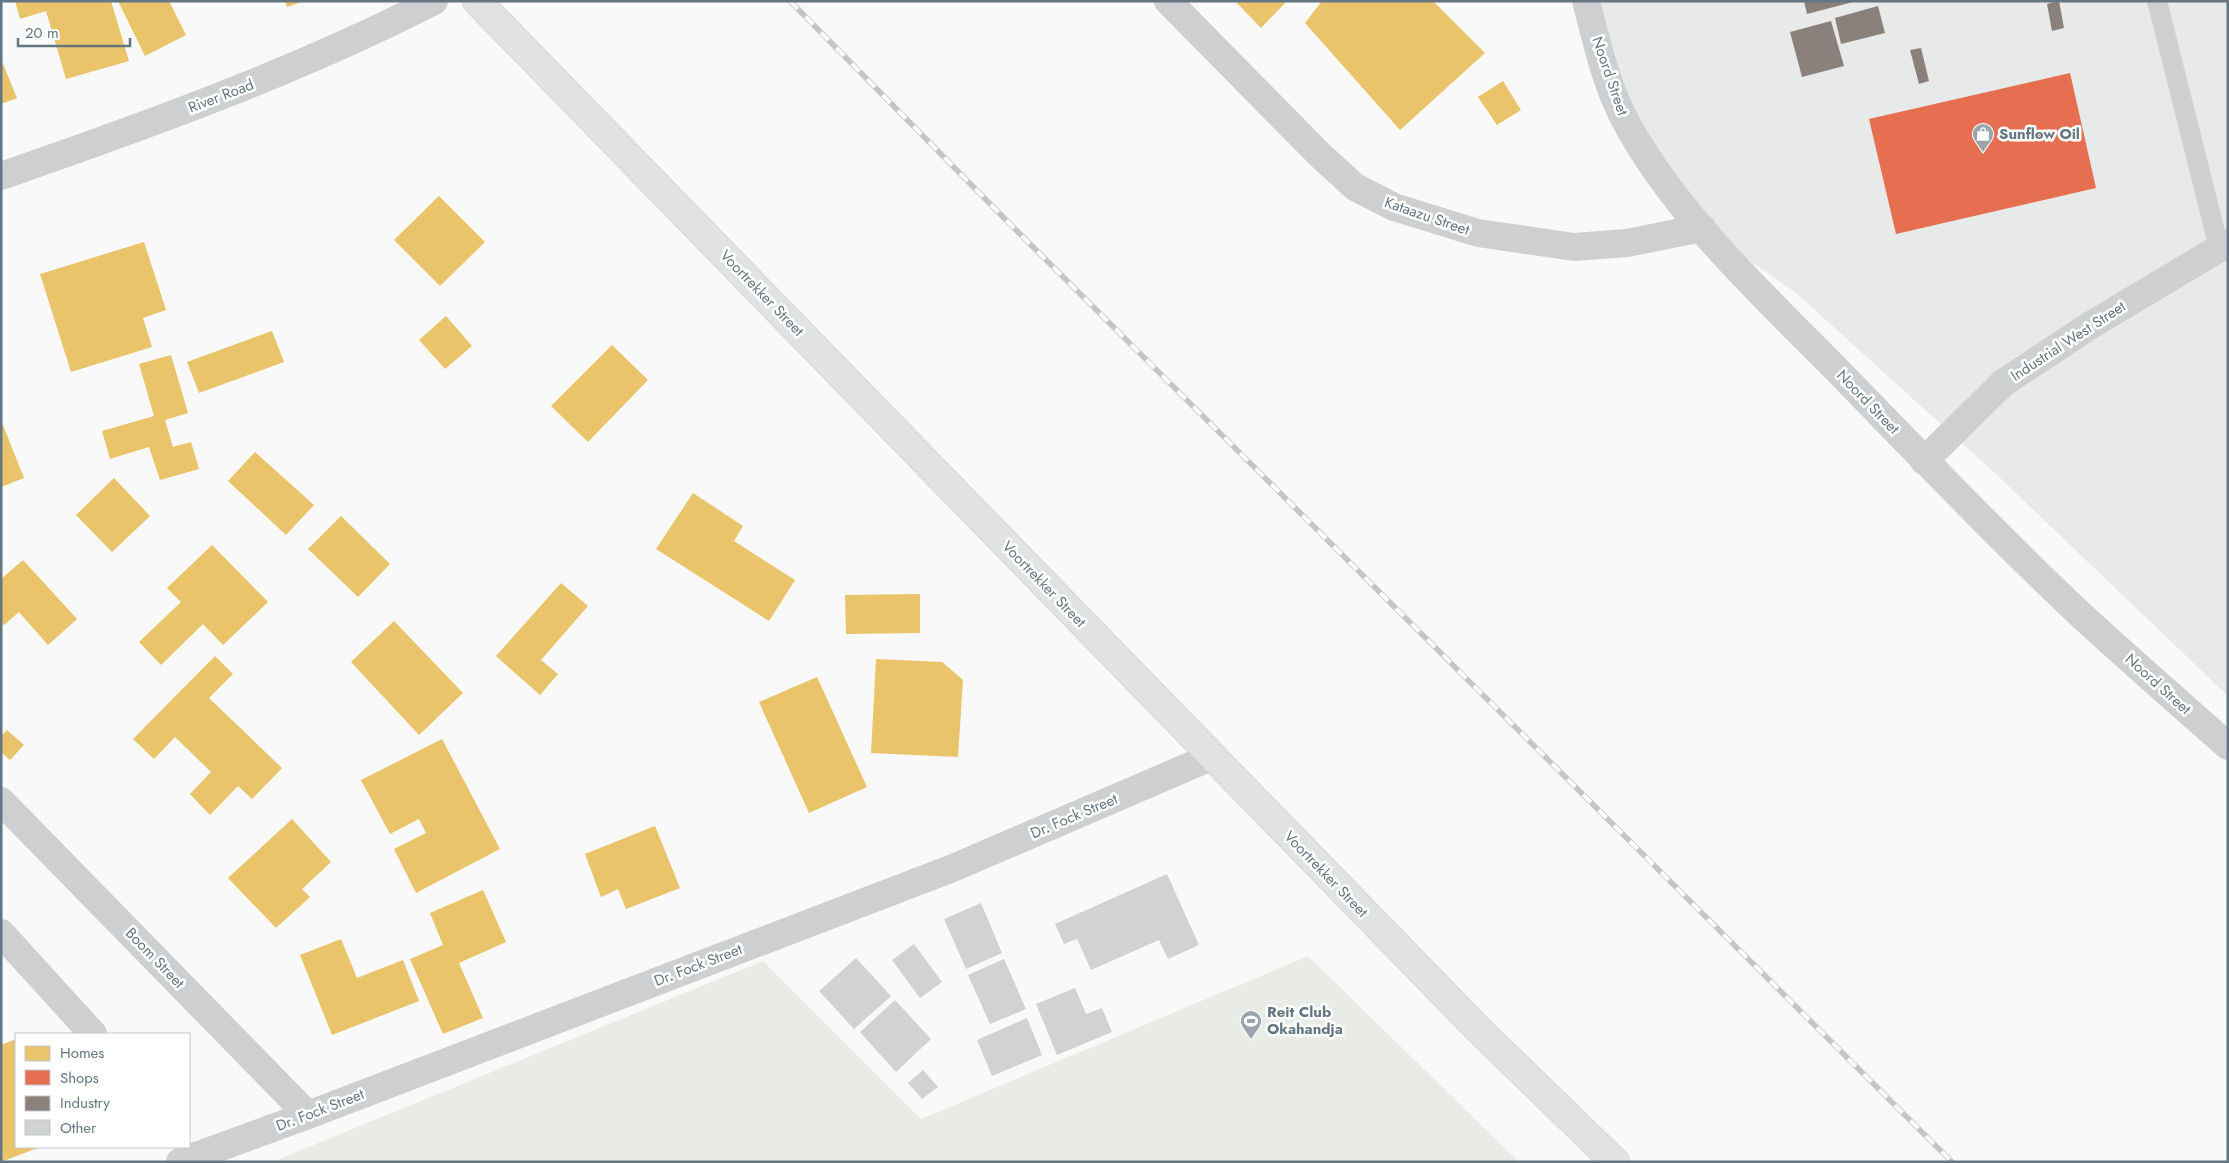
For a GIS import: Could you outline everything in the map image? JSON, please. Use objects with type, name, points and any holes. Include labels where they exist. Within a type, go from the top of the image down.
[{"type":"main road","name":"Voortrekker Street","points":[[477,1],[1211,757],[1479,1030],[1615,1162]]},
{"type":"street","name":"River Road","points":[[1,176],[94,144],[248,86],[367,35],[434,1]]},
{"type":"street","name":"Kataazu Street","points":[[1168,1],[1348,181],[1355,187],[1394,207],[1478,233],[1574,248],[1627,243],[1702,228]]},
{"type":"street","name":"Noord Street","points":[[1586,1],[1606,74],[1626,122],[1647,157],[1702,228],[1743,274],[1924,461],[2082,616],[2228,746]]},
{"type":"street","name":"Industrial West Street","points":[[1924,461],[2002,383],[2092,325],[2223,246]]},
{"type":"street","name":"Dr. Fock Street","points":[[190,1151],[308,1115],[953,868],[1211,757]]},
{"type":"street","name":"Boom Street","points":[[1,801],[308,1115]]},
{"type":"street","points":[[1,933],[92,1033]]},
{"type":"lane","points":[[2157,1],[2223,246]]},
{"type":"shaded area","points":[[1587,1],[2228,1],[2228,696],[1998,476],[1795,292],[1702,228],[1647,157]]},
{"type":"shaded area","name":"Reit Club Okahandja","points":[[1308,956],[1519,1162],[272,1162],[763,961],[921,1119]]},
{"type":"building: Homes","points":[[15,1],[111,1],[129,61],[66,79],[46,11],[20,19]]},
{"type":"building: Homes","points":[[118,1],[169,1],[186,35],[145,56]]},
{"type":"building: Homes","points":[[285,1],[301,1],[301,2],[287,7]]},
{"type":"building: Homes","points":[[1235,1],[1287,1],[1261,28]]},
{"type":"building: Homes","points":[[1322,1],[1433,1],[1485,53],[1400,130],[1305,23]]},
{"type":"building: Homes","points":[[1,59],[17,98],[1,104]]},
{"type":"building: Homes","points":[[1503,81],[1521,110],[1497,125],[1478,97]]},
{"type":"building: Homes","points":[[439,196],[485,242],[440,286],[394,240]]},
{"type":"building: Homes","points":[[144,242],[166,310],[143,318],[152,347],[71,372],[40,274]]},
{"type":"building: Homes","points":[[446,316],[472,346],[445,369],[419,340]]},
{"type":"building: Homes","points":[[272,331],[284,362],[199,393],[187,362]]},
{"type":"building: Homes","points":[[612,345],[648,380],[588,442],[551,406]]},
{"type":"building: Homes","points":[[171,355],[188,413],[165,420],[173,447],[191,442],[199,469],[160,480],[149,447],[110,459],[102,431],[154,416],[139,364]]},
{"type":"building: Homes","points":[[1,420],[24,478],[1,487]]},
{"type":"building: Homes","points":[[255,452],[314,505],[286,535],[228,481]]},
{"type":"building: Homes","points":[[114,478],[150,516],[112,552],[76,515]]},
{"type":"building: Homes","points":[[693,493],[743,526],[734,541],[795,580],[769,621],[656,549]]},
{"type":"building: Homes","points":[[341,516],[390,564],[358,597],[308,549]]},
{"type":"building: Homes","points":[[212,545],[268,602],[223,645],[203,624],[161,665],[139,642],[181,602],[167,588]]},
{"type":"building: Homes","points":[[23,560],[77,619],[48,645],[19,612],[4,625],[1,622],[1,579]]},
{"type":"building: Homes","points":[[561,583],[588,606],[541,660],[558,674],[540,695],[496,656]]},
{"type":"building: Homes","points":[[920,594],[920,633],[846,634],[845,595]]},
{"type":"building: Homes","points":[[394,621],[463,693],[419,735],[351,662]]},
{"type":"building: Homes","points":[[215,656],[233,674],[209,698],[282,768],[252,799],[238,786],[210,815],[190,794],[211,772],[175,737],[154,759],[133,739]]},
{"type":"building: Homes","points":[[876,659],[942,662],[963,680],[958,757],[871,753]]},
{"type":"building: Homes","points":[[817,677],[867,787],[809,813],[759,702]]},
{"type":"building: Homes","points":[[7,730],[24,745],[10,760],[1,752],[1,736]]},
{"type":"building: Homes","points":[[442,739],[500,849],[416,893],[394,849],[426,833],[419,819],[390,834],[361,780]]},
{"type":"building: Homes","points":[[292,819],[331,862],[302,889],[310,897],[276,928],[228,878]]},
{"type":"building: Homes","points":[[655,826],[680,888],[626,909],[618,889],[601,897],[585,854]]},
{"type":"building: Homes","points":[[483,890],[506,942],[459,963],[483,1018],[443,1034],[410,959],[443,945],[430,913]]},
{"type":"building: Homes","points":[[341,939],[357,978],[403,960],[419,1001],[332,1035],[300,955]]},
{"type":"building: Homes","points":[[15,1039],[15,1148],[37,1148],[1,1162],[1,1045]]},
{"type":"building: Shops","name":"Sunflow Oil","points":[[2070,73],[2096,188],[1896,234],[1869,119]]},
{"type":"building: Industry","points":[[1804,1],[1853,1],[1853,2],[1807,14]]},
{"type":"building: Industry","points":[[2059,1],[2064,28],[2052,31],[2047,4]]},
{"type":"building: Industry","points":[[1878,6],[1885,33],[1841,44],[1835,18]]},
{"type":"building: Industry","points":[[1831,21],[1844,66],[1802,77],[1790,32]]},
{"type":"building: Industry","points":[[1921,48],[1929,81],[1919,84],[1910,50]]},
{"type":"building: Other","points":[[1167,874],[1199,945],[1168,959],[1159,940],[1091,970],[1077,939],[1064,944],[1055,924]]},
{"type":"building: Other","points":[[981,903],[1002,953],[966,969],[944,919]]},
{"type":"building: Other","points":[[914,944],[942,982],[920,998],[892,960]]},
{"type":"building: Other","points":[[856,958],[891,996],[854,1029],[819,991]]},
{"type":"building: Other","points":[[1004,959],[1026,1009],[990,1024],[968,975]]},
{"type":"building: Other","points":[[1075,988],[1086,1014],[1102,1008],[1112,1032],[1057,1055],[1036,1004]]},
{"type":"building: Other","points":[[895,1000],[931,1039],[896,1072],[860,1032]]},
{"type":"building: Other","points":[[1027,1018],[1042,1055],[992,1076],[977,1040]]},
{"type":"building: Other","points":[[923,1070],[938,1087],[922,1099],[908,1083]]},
{"type":"railway","points":[[790,1],[1009,223],[1952,1162]]},
{"type":"place","name":"Sunflow Oil","points":[[1983,153]]},
{"type":"place","name":"Reit Club Okahandja","points":[[1251,1040]]}]
